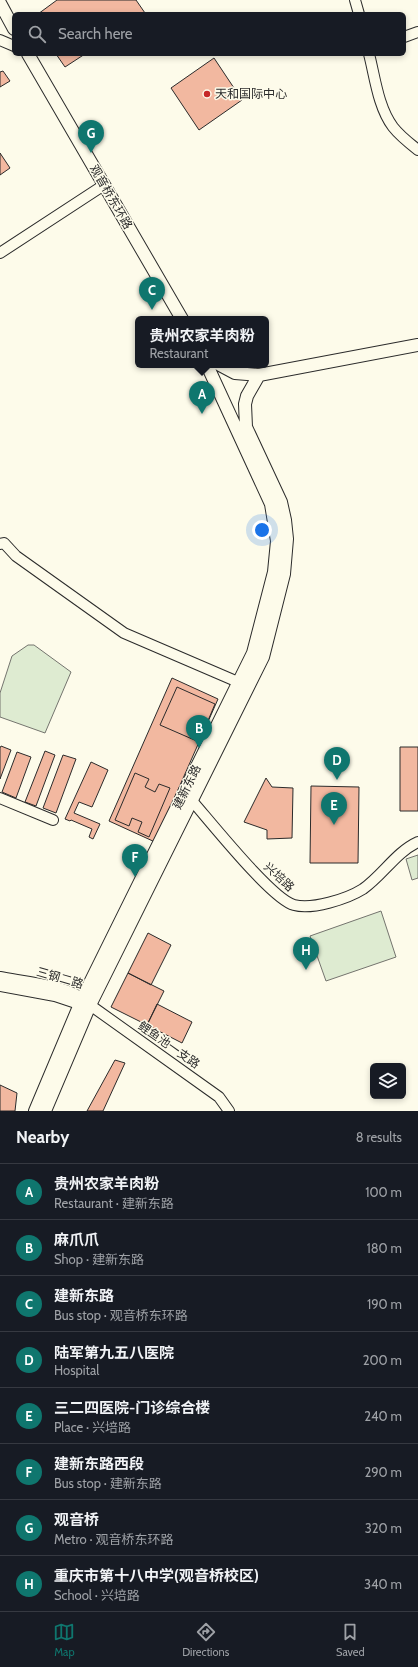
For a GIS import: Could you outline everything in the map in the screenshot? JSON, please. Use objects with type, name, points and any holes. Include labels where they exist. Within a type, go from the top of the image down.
[{"type":"main road","points":[[0,3],[12,25]]},
{"type":"main road","name":"观音桥东环路","points":[[29,56],[180,316]]},
{"type":"main road","points":[[226,368],[235,373],[259,375],[418,345]]},
{"type":"main road","name":"建新东路","points":[[188,796],[238,682],[253,653],[274,572],[277,541],[271,504],[208,368]]},
{"type":"main road","name":"建新东路","points":[[35,1111],[84,1002],[188,796],[262,657],[284,574],[287,539],[286,520],[281,502],[251,440],[245,415],[247,396],[259,375]]},
{"type":"main road","name":"建新东路","points":[[45,1111],[84,1002]]},
{"type":"street","points":[[355,0],[358,12]]},
{"type":"street","points":[[406,36],[418,32]]},
{"type":"street","points":[[0,40],[12,45]]},
{"type":"street","points":[[370,56],[387,117],[400,135],[418,150]]},
{"type":"street","points":[[0,253],[104,185]]},
{"type":"street","points":[[0,544],[4,543],[16,556],[124,633],[238,682]]},
{"type":"street","name":"兴培路","points":[[188,796],[271,890],[292,905],[315,906],[349,895],[362,889],[398,855],[418,842]]},
{"type":"street","points":[[0,798],[52,820]]},
{"type":"street","name":"三钢二路","points":[[0,977],[57,988],[84,1002]]},
{"type":"street","name":"三钢二路","points":[[0,986],[84,1002]]},
{"type":"street","name":"鲤鱼池一支路","points":[[84,1002],[219,1097],[229,1111]]},
{"type":"green space","points":[[28,645],[34,645],[71,672],[45,733],[0,717],[0,693],[12,656]]},
{"type":"green space","points":[[418,855],[418,878],[412,880],[406,859]]},
{"type":"green space","points":[[381,911],[396,957],[326,981],[310,936]]},
{"type":"building","points":[[57,0],[136,0],[144,12],[41,12]]},
{"type":"building","points":[[57,56],[82,56],[65,67]]},
{"type":"building","name":"天和国际中心","points":[[214,58],[242,100],[199,130],[171,88]]},
{"type":"building","points":[[3,71],[10,81],[0,87],[0,72]]},
{"type":"building","points":[[0,153],[10,168],[0,175]]},
{"type":"building","points":[[172,678],[218,699],[155,842],[109,821]]},
{"type":"building","points":[[177,687],[215,704],[199,742],[160,725]]},
{"type":"building","points":[[1,746],[11,750],[0,779],[0,748]]},
{"type":"building","points":[[400,747],[418,747],[418,811],[400,811]]},
{"type":"building","points":[[45,751],[55,755],[36,806],[25,802]]},
{"type":"building","points":[[17,752],[31,757],[16,798],[2,792]]},
{"type":"building","points":[[63,755],[76,759],[56,813],[43,808]]},
{"type":"building","points":[[91,762],[108,770],[92,807],[79,802],[74,813],[100,824],[93,839],[89,837],[92,829],[65,819]]},
{"type":"building","points":[[135,773],[149,779],[145,787],[155,792],[159,784],[170,788],[149,837],[138,832],[142,822],[132,818],[129,826],[115,820]]},
{"type":"building","points":[[266,778],[272,787],[293,788],[292,838],[267,839],[267,830],[244,822]]},
{"type":"building","points":[[311,786],[359,787],[358,863],[310,863]]},
{"type":"building","points":[[148,933],[171,945],[151,985],[128,973]]},
{"type":"building","points":[[128,973],[164,991],[147,1025],[111,1007]]},
{"type":"building","points":[[157,1004],[192,1022],[182,1043],[147,1025]]},
{"type":"building","points":[[115,1060],[125,1063],[103,1111],[87,1111]]},
{"type":"building","points":[[0,1085],[17,1093],[15,1111],[0,1111]]},
{"type":"place","name":"天和国际中心","points":[[207,94]]},
{"type":"place","name":"观音桥","points":[[91,153]]},
{"type":"place","name":"建新东路","points":[[152,310]]},
{"type":"place","name":"贵州农家羊肉粉","points":[[202,414]]},
{"type":"place","name":"麻爪爪","points":[[199,748]]},
{"type":"place","name":"陆军第九五八医院","points":[[337,780]]},
{"type":"place","name":"三二四医院-门诊综合楼","points":[[334,825]]},
{"type":"place","name":"建新东路西段","points":[[135,877]]},
{"type":"place","name":"重庆市第十八中学(观音桥校区)","points":[[306,970]]}]
